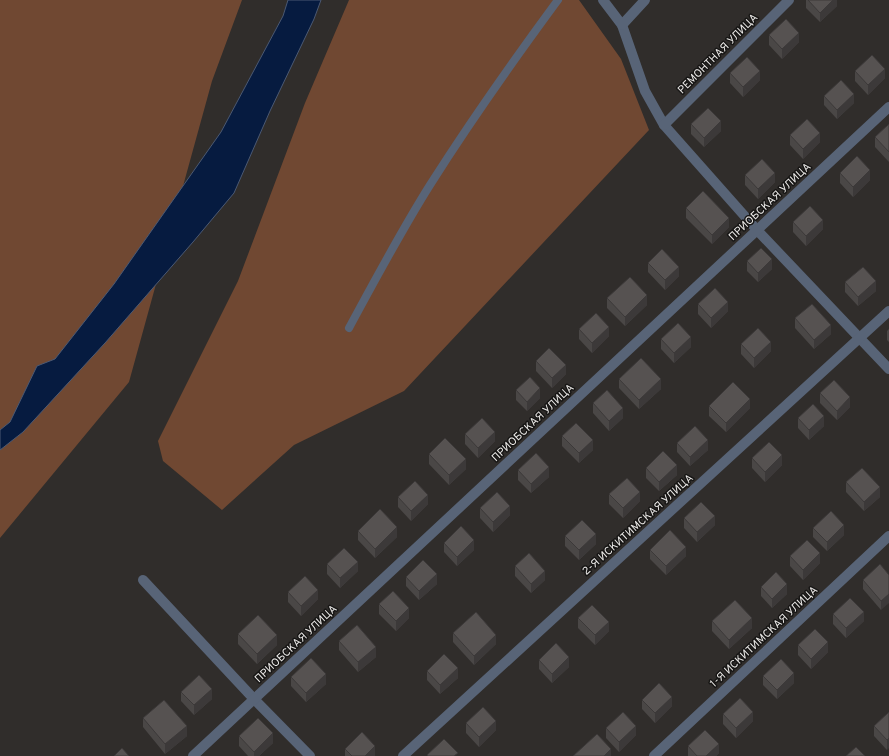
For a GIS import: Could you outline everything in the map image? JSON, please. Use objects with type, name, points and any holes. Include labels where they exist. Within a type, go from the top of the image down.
[{"type":"street","points":[[603,0],[622,25],[645,91],[664,125],[757,230],[889,369]]},
{"type":"street","points":[[622,25],[645,0]]},
{"type":"street","name":"РЕМОНТНАЯ УЛИЦА","points":[[664,125],[789,0]]},
{"type":"street","name":"ПРИОБСКАЯ УЛИЦА","points":[[193,756],[889,107]]},
{"type":"street","name":"2-Я ИСКИТИМСКАЯ УЛИЦА","points":[[403,756],[889,311]]},
{"type":"street","name":"1-Я ИСКИТИМСКАЯ УЛИЦА","points":[[654,756],[889,536]]},
{"type":"street","points":[[143,580],[254,699],[310,756]]},
{"type":"lane","points":[[349,328],[429,186],[505,72],[558,0]]},
{"type":"shaded area","points":[[0,0],[242,0],[212,81],[129,382],[0,538]]},
{"type":"shaded area","points":[[349,0],[579,0],[621,59],[649,130],[404,391],[294,445],[222,510],[163,461],[158,441],[238,281],[305,103]]},
{"type":"water","points":[[288,0],[321,0],[314,19],[270,111],[234,193],[105,343],[23,432],[0,450],[0,430],[10,422],[37,366],[55,359],[114,284],[221,132],[283,16]]},
{"type":"building","points":[[808,0],[833,0],[820,13]]},
{"type":"building","points":[[786,19],[799,33],[782,49],[769,35]]},
{"type":"building","points":[[872,55],[885,69],[868,85],[855,71]]},
{"type":"building","points":[[747,57],[760,71],[743,87],[730,73]]},
{"type":"building","points":[[841,80],[854,94],[837,110],[824,96]]},
{"type":"building","points":[[708,108],[721,121],[704,138],[691,124]]},
{"type":"building","points":[[807,119],[820,133],[803,149],[790,135]]},
{"type":"building","points":[[889,124],[889,152],[875,137]]},
{"type":"building","points":[[857,156],[870,170],[853,187],[840,173]]},
{"type":"building","points":[[762,159],[775,173],[758,189],[745,175]]},
{"type":"building","points":[[703,191],[729,218],[712,235],[686,208]]},
{"type":"building","points":[[810,206],[823,220],[806,236],[793,222]]},
{"type":"building","points":[[761,248],[772,259],[758,273],[747,261]]},
{"type":"building","points":[[662,249],[679,267],[665,280],[648,263]]},
{"type":"building","points":[[863,267],[876,281],[858,297],[845,282]]},
{"type":"building","points":[[630,277],[647,295],[625,317],[607,298]]},
{"type":"building","points":[[715,288],[728,302],[711,318],[698,304]]},
{"type":"building","points":[[812,304],[831,325],[814,340],[795,318]]},
{"type":"building","points":[[596,313],[609,327],[592,343],[579,329]]},
{"type":"building","points":[[678,323],[691,337],[674,353],[661,339]]},
{"type":"building","points":[[758,328],[771,342],[754,358],[741,344]]},
{"type":"building","points":[[549,348],[566,365],[552,378],[536,361]]},
{"type":"building","points":[[641,358],[661,379],[639,400],[619,379]]},
{"type":"building","points":[[530,377],[540,388],[527,402],[516,390]]},
{"type":"building","points":[[834,380],[850,397],[837,411],[820,393]]},
{"type":"building","points":[[733,382],[750,399],[726,423],[709,406]]},
{"type":"building","points":[[607,390],[623,408],[609,421],[593,403]]},
{"type":"building","points":[[813,404],[824,416],[809,430],[798,418]]},
{"type":"building","points":[[482,418],[495,432],[478,448],[465,434]]},
{"type":"building","points":[[576,423],[593,440],[579,453],[562,436]]},
{"type":"building","points":[[695,426],[708,440],[690,457],[677,443]]},
{"type":"building","points":[[445,438],[466,459],[449,475],[429,454]]},
{"type":"building","points":[[769,442],[782,455],[765,472],[752,458]]},
{"type":"building","points":[[663,451],[677,465],[659,482],[646,468]]},
{"type":"building","points":[[536,453],[549,467],[531,484],[518,470]]},
{"type":"building","points":[[862,468],[880,487],[864,502],[846,482]]},
{"type":"building","points":[[627,478],[640,492],[623,508],[609,494]]},
{"type":"building","points":[[415,481],[428,495],[411,511],[398,497]]},
{"type":"building","points":[[497,492],[510,506],[493,522],[480,508]]},
{"type":"building","points":[[701,502],[715,516],[697,532],[684,518]]},
{"type":"building","points":[[380,509],[397,527],[375,549],[358,531]]},
{"type":"building","points":[[831,511],[844,525],[827,542],[813,528]]},
{"type":"building","points":[[582,520],[596,534],[579,550],[565,536]]},
{"type":"building","points":[[461,526],[474,540],[457,557],[444,543]]},
{"type":"building","points":[[670,530],[686,547],[666,566],[650,550]]},
{"type":"building","points":[[807,540],[820,553],[803,570],[790,556]]},
{"type":"building","points":[[344,548],[358,562],[340,578],[327,564]]},
{"type":"building","points":[[529,553],[545,571],[531,584],[515,566]]},
{"type":"building","points":[[423,560],[437,574],[419,591],[406,577]]},
{"type":"building","points":[[880,564],[889,575],[889,594],[881,601],[863,580]]},
{"type":"building","points":[[776,572],[787,584],[772,599],[761,587]]},
{"type":"building","points":[[305,576],[318,590],[301,606],[288,592]]},
{"type":"building","points":[[393,591],[409,608],[396,621],[379,604]]},
{"type":"building","points":[[850,598],[864,612],[846,628],[833,614]]},
{"type":"building","points":[[735,600],[752,618],[729,640],[712,621]]},
{"type":"building","points":[[592,605],[609,622],[595,635],[578,618]]},
{"type":"building","points":[[476,612],[496,635],[474,656],[453,633]]},
{"type":"building","points":[[258,615],[277,635],[257,654],[238,634]]},
{"type":"building","points":[[357,625],[376,647],[358,662],[339,641]]},
{"type":"building","points":[[815,629],[828,642],[811,659],[798,645]]},
{"type":"building","points":[[556,643],[569,657],[552,674],[539,660]]},
{"type":"building","points":[[444,654],[458,668],[440,685],[427,671]]},
{"type":"building","points":[[311,658],[326,674],[306,693],[291,677]]},
{"type":"building","points":[[781,659],[794,673],[777,690],[763,676]]},
{"type":"building","points":[[199,675],[212,689],[194,705],[181,692]]},
{"type":"building","points":[[659,683],[672,697],[655,713],[642,700]]},
{"type":"building","points":[[740,698],[753,712],[736,728],[723,714]]},
{"type":"building","points":[[164,700],[187,726],[165,744],[143,718]]},
{"type":"building","points":[[483,707],[496,721],[479,737],[466,723]]},
{"type":"building","points":[[623,712],[636,726],[619,742],[606,728]]},
{"type":"building","points":[[889,712],[889,738],[887,740],[874,726]]},
{"type":"building","points":[[258,718],[273,733],[254,752],[239,736]]},
{"type":"building","points":[[705,730],[719,744],[706,756],[697,756],[688,746]]},
{"type":"building","points":[[362,732],[375,746],[365,756],[352,756],[345,749]]},
{"type":"building","points":[[597,734],[611,749],[604,756],[573,756]]},
{"type":"building","points":[[444,739],[458,753],[454,756],[427,755]]},
{"type":"building","points":[[856,747],[865,756],[846,756]]},
{"type":"building","points":[[122,748],[129,756],[114,756]]}]
